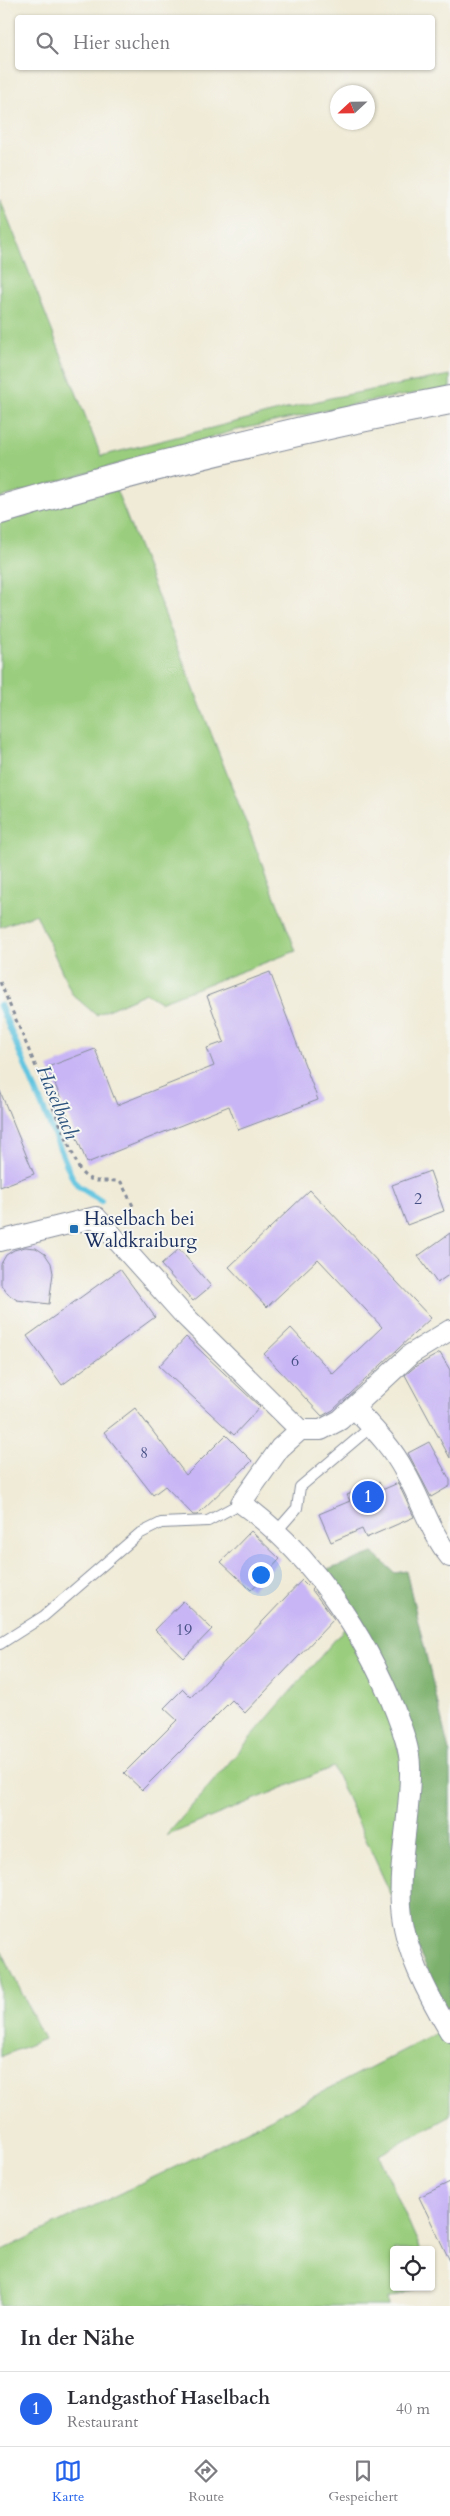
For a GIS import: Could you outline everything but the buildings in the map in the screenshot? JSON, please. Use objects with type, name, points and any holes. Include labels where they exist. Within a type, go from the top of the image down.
[{"type":"street","points":[[0,510],[206,452],[341,421],[450,400]]},
{"type":"street","points":[[0,1241],[96,1217],[182,1313],[300,1430]]},
{"type":"street","points":[[450,1330],[411,1354],[354,1409],[335,1423],[321,1430],[300,1430],[280,1448],[241,1503],[276,1532],[314,1574],[346,1615],[388,1692],[403,1732],[410,1765],[409,1809],[401,1906],[407,1940],[419,1970],[450,2032]]},
{"type":"street","points":[[354,1409],[383,1438],[406,1472],[420,1505],[450,1557]]},
{"type":"lane","points":[[276,1532],[297,1508],[300,1487],[372,1426]]},
{"type":"lane","points":[[0,1644],[44,1616],[145,1531],[161,1524],[208,1521],[241,1503]]},
{"type":"path","points":[[0,982],[80,1171],[86,1178],[102,1183],[112,1180],[121,1182],[133,1206]]},
{"type":"green space","points":[[0,198],[101,456],[330,398],[450,375],[450,388],[364,402],[233,431],[0,498]]},
{"type":"green space","points":[[116,489],[296,951],[160,1002],[146,993],[96,1015],[72,994],[36,914],[0,927],[0,523]]},
{"type":"green space","points":[[373,1553],[395,1573],[406,1571],[450,1755],[450,2018],[417,1947],[409,1921],[409,1851],[415,1808],[388,1673],[357,1615],[325,1571]]},
{"type":"green space","points":[[345,1628],[379,1683],[402,1761],[392,1897],[333,1767],[166,1836]]},
{"type":"green space","points":[[0,1948],[44,2039],[0,2057]]},
{"type":"green space","points":[[443,2030],[450,2042],[450,2116],[379,2155],[419,2246],[390,2246],[390,2291],[409,2291],[388,2299],[389,2306],[0,2306],[0,2251],[200,2155]]},
{"type":"waterway","name":"Haselbach","points":[[0,1005],[71,1175],[78,1186],[101,1201]]},
{"type":"place","name":"Haselbach bei Waldkraiburg","points":[[74,1229]]},
{"type":"place","name":"Landgasthof Haselbach","points":[[368,1497]]}]
